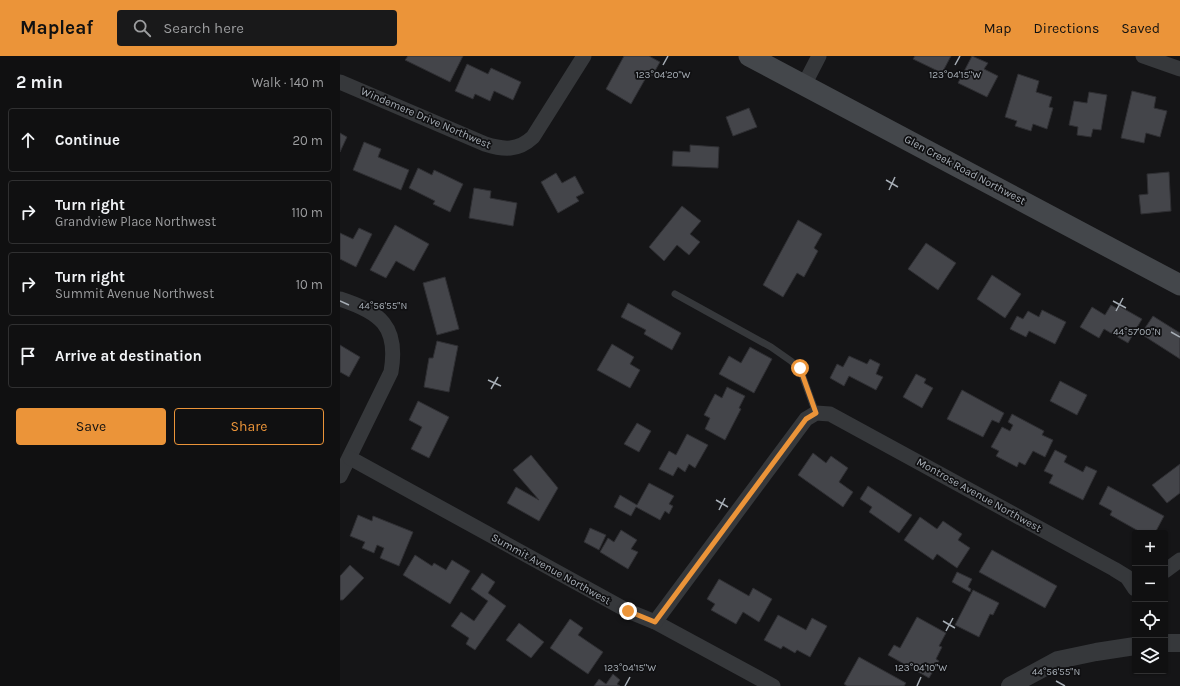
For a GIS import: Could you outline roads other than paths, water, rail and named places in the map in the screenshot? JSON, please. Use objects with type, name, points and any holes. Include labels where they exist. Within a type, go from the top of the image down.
[{"type":"main road","name":"Glen Creek Road Northwest","points":[[749,56],[1180,284]]},
{"type":"street","name":"Windemere Drive Northwest","points":[[340,82],[485,144],[499,149],[512,149],[524,145],[533,137],[584,56]]},
{"type":"street","points":[[804,85],[819,56]]},
{"type":"street","points":[[1143,56],[1180,69]]},
{"type":"street","points":[[340,299],[364,307],[378,316],[388,329],[394,354],[392,372],[340,476]]},
{"type":"street","points":[[655,622],[806,419],[816,413]]},
{"type":"street","name":"Montrose Avenue Northwest","points":[[816,413],[830,414],[1107,565],[1127,578],[1132,584]]},
{"type":"street","name":"Summit Avenue Northwest","points":[[350,458],[628,611],[655,622],[773,686]]},
{"type":"street","points":[[1168,569],[1180,560]]},
{"type":"street","points":[[1168,643],[1180,642]]},
{"type":"street","points":[[1010,686],[1058,660],[1089,653],[1132,646]]},
{"type":"lane","points":[[675,294],[771,347],[800,368],[816,413]]}]
